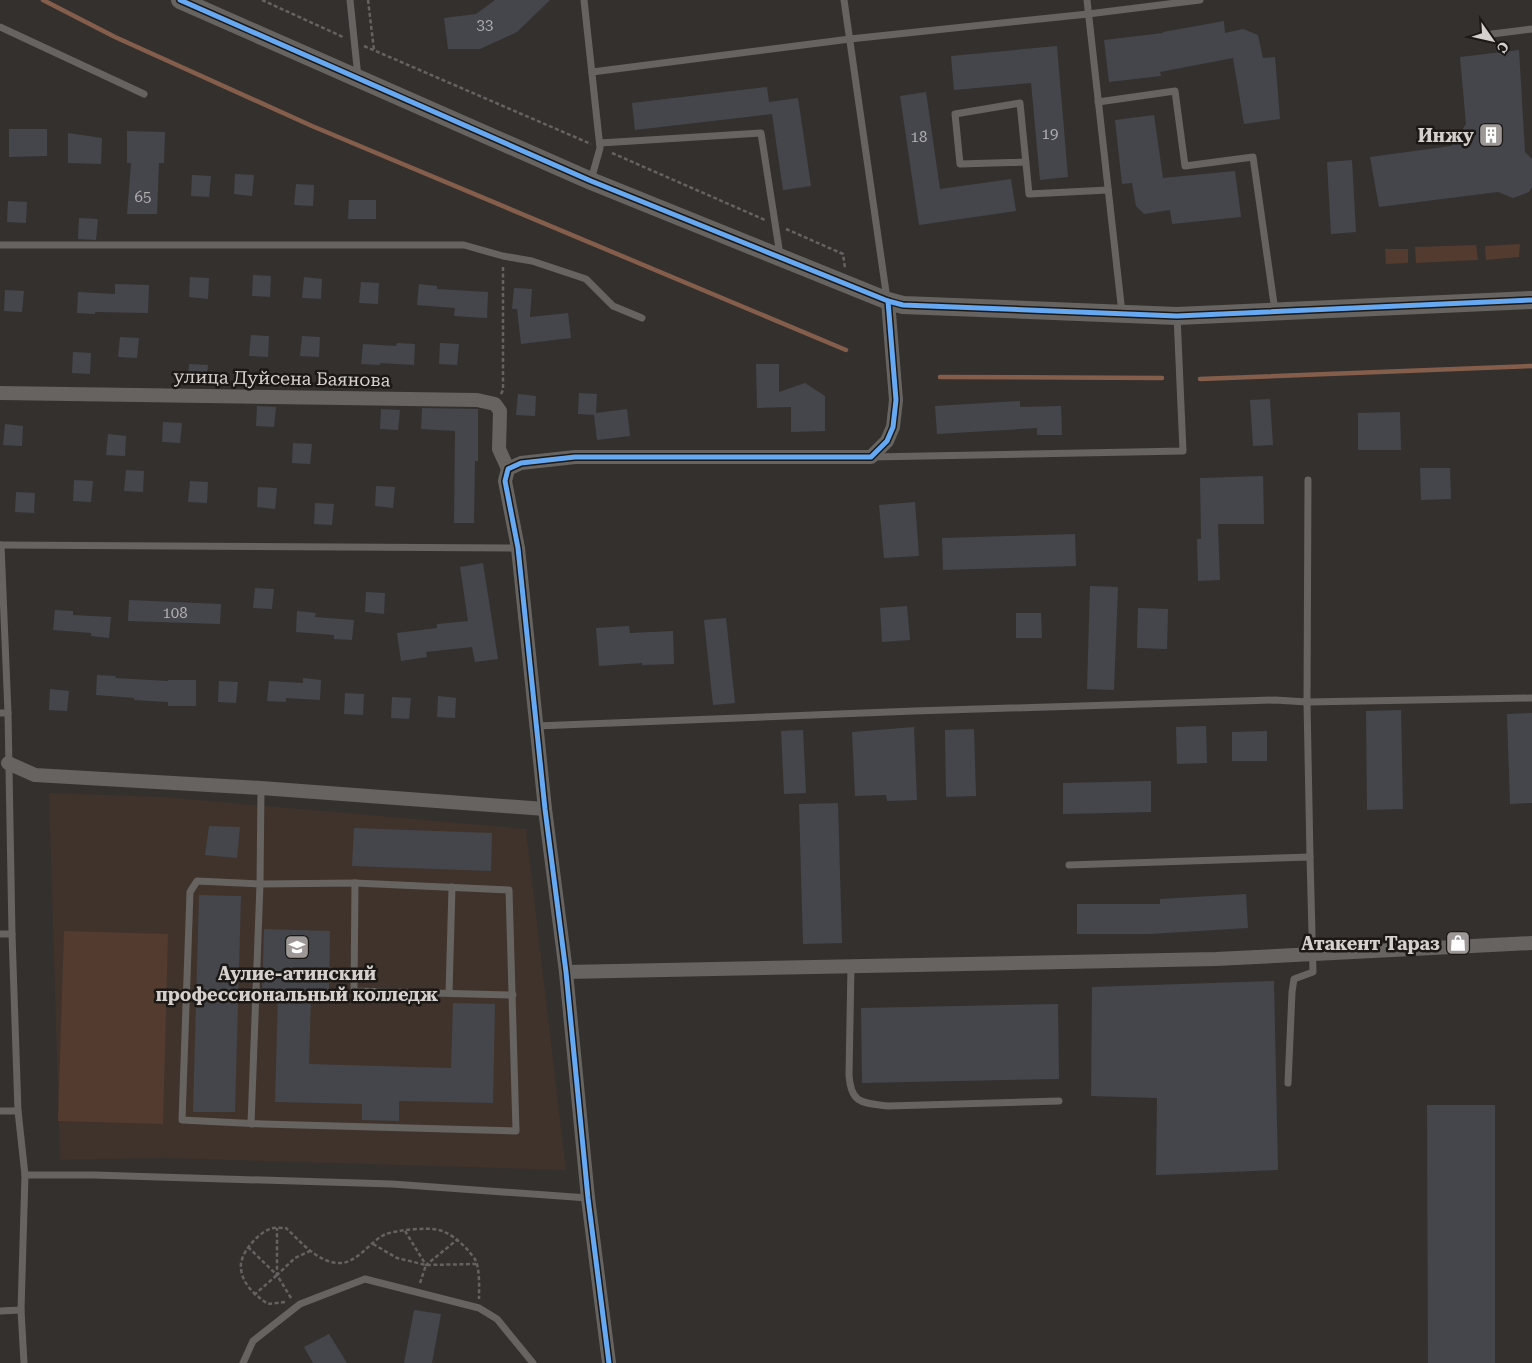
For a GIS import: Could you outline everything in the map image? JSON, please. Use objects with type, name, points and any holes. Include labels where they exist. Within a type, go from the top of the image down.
[{"type":"street","points":[[180,0],[591,181],[888,301],[903,305],[1177,316],[1532,300]]},
{"type":"street","points":[[508,469],[522,463],[575,457],[871,457],[887,441],[893,427],[896,400],[888,301]]},
{"type":"street","name":"улица Дуйсена Баянова","points":[[0,393],[477,400],[495,404]]},
{"type":"street","points":[[495,404],[500,411],[499,449],[508,469],[505,481],[518,548],[545,809],[566,972],[588,1198],[609,1363]]},
{"type":"street","points":[[4,761],[35,775],[261,788],[545,809]]},
{"type":"street","points":[[566,972],[1139,961],[1312,955],[1532,943]]},
{"type":"lane","points":[[350,0],[358,79]]},
{"type":"lane","points":[[584,0],[600,145],[591,181]]},
{"type":"lane","points":[[844,0],[888,301]]},
{"type":"lane","points":[[1087,0],[1122,314]]},
{"type":"lane","points":[[592,72],[850,39],[1088,14],[1200,0]]},
{"type":"lane","points":[[0,27],[144,94]]},
{"type":"lane","points":[[1484,35],[1532,29]]},
{"type":"lane","points":[[1098,102],[1175,91],[1185,166],[1253,157],[1276,311]]},
{"type":"lane","points":[[1026,162],[960,164],[955,114],[1020,103],[1026,162],[1029,194],[1108,190]]},
{"type":"lane","points":[[600,145],[761,133],[780,258]]},
{"type":"lane","points":[[0,245],[464,245],[503,256],[532,261],[586,279],[613,306],[642,318]]},
{"type":"lane","points":[[871,457],[1183,451],[1177,316]]},
{"type":"lane","points":[[1288,1083],[1294,979],[1312,972],[1307,702],[1308,480]]},
{"type":"lane","points":[[24,1363],[21,1310],[25,1175],[18,1111],[4,761],[0,545],[518,548]]},
{"type":"lane","points":[[536,726],[1275,700],[1307,702],[1532,698]]},
{"type":"lane","points":[[251,1124],[260,884],[261,788]]},
{"type":"lane","points":[[1069,865],[1310,857]]},
{"type":"lane","points":[[197,881],[260,884],[355,882],[509,890],[516,1131],[251,1124],[182,1120],[190,892],[197,881]]},
{"type":"lane","points":[[355,882],[354,990],[512,994]]},
{"type":"lane","points":[[449,993],[452,887]]},
{"type":"lane","points":[[0,934],[12,934]]},
{"type":"lane","points":[[851,966],[849,1075],[850,1088],[860,1101],[868,1104],[888,1106],[1059,1101]]},
{"type":"lane","points":[[0,1111],[18,1111]]},
{"type":"lane","points":[[25,1175],[94,1175],[392,1184],[588,1198]]},
{"type":"lane","points":[[242,1363],[254,1341],[300,1304],[365,1279],[479,1308],[497,1319],[533,1363]]},
{"type":"lane","points":[[0,1310],[21,1310]]},
{"type":"path","points":[[262,0],[354,42],[600,145],[843,254],[847,284]]},
{"type":"path","points":[[368,0],[374,50]]},
{"type":"path","points":[[495,404],[503,390],[503,256]]},
{"type":"path","points":[[277,1228],[277,1275]]},
{"type":"path","points":[[248,1247],[277,1275],[293,1301],[268,1304],[254,1295],[244,1280],[240,1266],[248,1247],[254,1240],[270,1229],[286,1228],[310,1251],[329,1261],[340,1264],[357,1257],[372,1243],[386,1234],[404,1230],[438,1230],[458,1239],[476,1260],[479,1308]]},
{"type":"path","points":[[404,1230],[426,1265]]},
{"type":"path","points":[[417,1293],[426,1265],[458,1239]]},
{"type":"path","points":[[372,1243],[397,1258],[426,1265],[476,1264]]},
{"type":"path","points":[[254,1295],[295,1258],[310,1251]]},
{"type":"shaded area","points":[[1520,244],[1519,257],[1486,260],[1485,246]]},
{"type":"shaded area","points":[[1476,245],[1478,260],[1416,263],[1415,247]]},
{"type":"shaded area","points":[[1385,249],[1408,249],[1408,263],[1386,264]]},
{"type":"shaded area","name":"Аулие-атинский профессиональный колледж","points":[[49,793],[164,797],[526,829],[566,1170],[163,1158],[60,1160]]},
{"type":"shaded area","points":[[64,931],[168,934],[163,1124],[58,1121]]},
{"type":"building","points":[[495,0],[550,0],[517,32],[480,49],[448,49],[444,18],[476,14]]},
{"type":"building","points":[[1224,21],[1225,33],[1243,29],[1258,35],[1263,58],[1275,57],[1280,119],[1244,124],[1233,58],[1160,72],[1161,76],[1109,82],[1104,40],[1163,33]]},
{"type":"building","points":[[1057,46],[1068,177],[1040,180],[1031,83],[954,90],[951,56]]},
{"type":"building","name":"Инжу","points":[[1519,50],[1525,152],[1532,159],[1532,187],[1529,192],[1513,198],[1498,192],[1379,207],[1370,157],[1451,146],[1466,124],[1460,57]]},
{"type":"building","points":[[767,87],[769,102],[798,98],[811,186],[783,190],[772,114],[635,130],[632,103]]},
{"type":"building","points":[[926,92],[940,189],[1011,179],[1016,211],[919,225],[900,96]]},
{"type":"building","points":[[1154,115],[1163,178],[1235,171],[1241,217],[1172,224],[1170,210],[1144,214],[1136,206],[1132,183],[1122,184],[1115,120]]},
{"type":"building","points":[[9,129],[47,129],[47,156],[9,157]]},
{"type":"building","points":[[127,131],[165,132],[164,163],[159,163],[157,214],[127,214],[131,163],[127,163]]},
{"type":"building","points":[[68,133],[102,138],[101,164],[68,163]]},
{"type":"building","points":[[1352,160],[1356,232],[1331,234],[1327,162]]},
{"type":"building","points":[[235,174],[254,175],[252,196],[234,194]]},
{"type":"building","points":[[192,175],[211,176],[209,197],[191,196]]},
{"type":"building","points":[[296,184],[314,185],[313,206],[294,205]]},
{"type":"building","points":[[349,200],[376,200],[376,219],[348,219]]},
{"type":"building","points":[[8,201],[27,202],[26,223],[7,222]]},
{"type":"building","points":[[79,218],[98,219],[96,240],[78,239]]},
{"type":"building","points":[[253,275],[271,276],[270,297],[252,296]]},
{"type":"building","points":[[190,277],[209,278],[208,299],[189,297]]},
{"type":"building","points":[[304,277],[322,279],[321,299],[302,298]]},
{"type":"building","points":[[361,282],[379,283],[378,304],[359,303]]},
{"type":"building","points":[[115,284],[149,285],[148,313],[77,313],[78,292],[115,294]]},
{"type":"building","points":[[419,284],[437,286],[437,289],[488,292],[487,318],[454,316],[455,308],[417,305]]},
{"type":"building","points":[[514,288],[532,289],[530,317],[568,313],[571,338],[521,344],[517,309],[512,309]]},
{"type":"building","points":[[5,290],[24,291],[22,312],[4,311]]},
{"type":"building","points":[[251,335],[269,336],[268,357],[249,356]]},
{"type":"building","points":[[302,336],[320,337],[319,357],[300,356]]},
{"type":"building","points":[[120,337],[139,338],[137,358],[118,357]]},
{"type":"building","points":[[397,343],[415,344],[414,365],[361,364],[363,344],[396,346]]},
{"type":"building","points":[[440,343],[459,344],[457,365],[439,364]]},
{"type":"building","points":[[73,352],[91,353],[90,374],[72,373]]},
{"type":"building","points":[[189,364],[208,365],[206,386],[188,385]]},
{"type":"building","points":[[756,364],[779,364],[779,392],[805,383],[825,396],[825,431],[791,432],[791,407],[757,408]]},
{"type":"building","points":[[579,393],[597,394],[596,413],[627,409],[630,436],[597,440],[594,415],[578,414]]},
{"type":"building","points":[[518,394],[536,396],[535,416],[516,415]]},
{"type":"building","points":[[1270,399],[1273,445],[1253,446],[1250,400]]},
{"type":"building","points":[[1020,401],[1020,407],[1061,406],[1062,435],[1037,435],[1037,428],[937,434],[935,406]]},
{"type":"building","points":[[257,406],[276,407],[274,427],[256,426]]},
{"type":"building","points":[[422,408],[478,409],[478,461],[475,461],[474,523],[454,523],[455,431],[421,429]]},
{"type":"building","points":[[381,409],[400,410],[398,430],[380,429]]},
{"type":"building","points":[[1400,412],[1401,450],[1358,450],[1358,413]]},
{"type":"building","points":[[163,422],[182,423],[180,443],[162,442]]},
{"type":"building","points":[[5,424],[23,426],[22,446],[3,445]]},
{"type":"building","points":[[108,434],[126,436],[125,456],[106,455]]},
{"type":"building","points":[[293,443],[312,444],[310,464],[292,463]]},
{"type":"building","points":[[1420,468],[1450,468],[1451,499],[1421,500]]},
{"type":"building","points":[[126,470],[144,471],[143,492],[124,491]]},
{"type":"building","points":[[1263,476],[1264,524],[1218,524],[1220,580],[1198,581],[1197,539],[1201,539],[1200,478]]},
{"type":"building","points":[[74,480],[93,481],[91,502],[73,501]]},
{"type":"building","points":[[190,481],[208,482],[207,503],[188,502]]},
{"type":"building","points":[[376,486],[395,487],[393,508],[375,506]]},
{"type":"building","points":[[258,487],[277,488],[275,509],[257,507]]},
{"type":"building","points":[[16,492],[35,493],[34,513],[15,512]]},
{"type":"building","points":[[915,502],[919,556],[884,558],[879,505]]},
{"type":"building","points":[[315,503],[334,504],[332,525],[314,524]]},
{"type":"building","points":[[1075,534],[1076,566],[943,570],[942,538]]},
{"type":"building","points":[[483,563],[498,659],[475,662],[472,647],[426,652],[427,657],[401,661],[397,633],[437,628],[437,624],[468,621],[460,567]]},
{"type":"building","points":[[1090,586],[1118,587],[1114,690],[1087,689]]},
{"type":"building","points":[[255,588],[274,589],[272,609],[253,608]]},
{"type":"building","points":[[366,592],[385,593],[384,614],[365,612]]},
{"type":"building","points":[[129,600],[221,604],[220,624],[128,621]]},
{"type":"building","points":[[907,606],[910,640],[882,642],[880,608]]},
{"type":"building","points":[[1138,608],[1168,609],[1167,649],[1137,648]]},
{"type":"building","points":[[55,610],[73,611],[73,615],[111,617],[109,638],[91,636],[91,633],[53,630]]},
{"type":"building","points":[[297,611],[316,613],[315,617],[354,620],[352,640],[334,639],[334,635],[296,632]]},
{"type":"building","points":[[1016,613],[1041,613],[1042,638],[1016,638]]},
{"type":"building","points":[[726,618],[735,703],[713,705],[704,620]]},
{"type":"building","points":[[629,626],[630,633],[673,631],[674,664],[642,665],[642,663],[599,666],[596,628]]},
{"type":"building","points":[[97,675],[168,681],[196,680],[196,706],[168,706],[168,702],[96,695]]},
{"type":"building","points":[[303,678],[321,680],[320,700],[286,698],[286,702],[267,701],[269,681],[303,683]]},
{"type":"building","points":[[219,681],[238,682],[236,703],[218,702]]},
{"type":"building","points":[[50,689],[69,691],[67,711],[49,710]]},
{"type":"building","points":[[345,693],[364,694],[363,715],[344,714]]},
{"type":"building","points":[[438,696],[456,698],[455,718],[437,717]]},
{"type":"building","points":[[392,697],[411,698],[409,719],[391,718]]},
{"type":"building","points":[[1401,710],[1403,809],[1367,810],[1366,711]]},
{"type":"building","points":[[1532,713],[1532,803],[1510,804],[1507,714]]},
{"type":"building","points":[[1206,726],[1207,763],[1177,764],[1176,727]]},
{"type":"building","points":[[914,727],[917,800],[887,801],[886,795],[855,796],[852,732]]},
{"type":"building","points":[[974,729],[976,796],[946,797],[945,730]]},
{"type":"building","points":[[803,730],[806,793],[784,794],[781,731]]},
{"type":"building","points":[[1267,731],[1267,761],[1232,761],[1232,732]]},
{"type":"building","points":[[1151,781],[1151,812],[1063,814],[1063,783]]},
{"type":"building","points":[[838,803],[842,943],[803,944],[799,804]]},
{"type":"building","points":[[209,826],[240,827],[237,858],[205,855]]},
{"type":"building","points":[[354,828],[492,833],[491,871],[352,866]]},
{"type":"building","points":[[1246,894],[1248,928],[1150,934],[1077,934],[1077,904],[1160,904],[1160,899]]},
{"type":"building","points":[[199,895],[241,896],[235,1112],[193,1112]]},
{"type":"building","name":"Аулие-атинский профессиональный колледж","points":[[264,929],[330,931],[329,994],[311,994],[309,1064],[451,1068],[453,1003],[495,1004],[493,1103],[399,1101],[399,1121],[362,1120],[362,1104],[275,1102],[278,994],[262,994]]},
{"type":"building","points":[[1274,981],[1278,1170],[1156,1175],[1157,1098],[1091,1096],[1092,987]]},
{"type":"building","points":[[1058,1004],[1059,1079],[862,1083],[861,1008]]},
{"type":"building","points":[[1427,1105],[1495,1105],[1495,1363],[1428,1363]]},
{"type":"building","points":[[414,1310],[441,1314],[432,1363],[404,1363]]},
{"type":"building","points":[[329,1334],[347,1363],[313,1363],[304,1347]]},
{"type":"waterway","points":[[43,0],[115,37],[312,126],[846,350]]},
{"type":"waterway","points":[[1200,379],[1532,366]]},
{"type":"waterway","points":[[940,377],[1162,378]]},
{"type":"cycle path","points":[[180,0],[591,181],[888,301],[903,305],[1177,316],[1532,300]]},
{"type":"cycle path","points":[[609,1363],[588,1198],[566,972],[545,809],[518,548],[505,481],[508,469],[521,463],[575,457],[871,457],[887,441],[893,427],[896,400],[888,301]]},
{"type":"place","name":"Инжу","points":[[1491,135]]},
{"type":"place","name":"Атакент Тараз","points":[[1458,943]]},
{"type":"place","name":"Аулие-атинский профессиональный колледж","points":[[297,947]]}]
